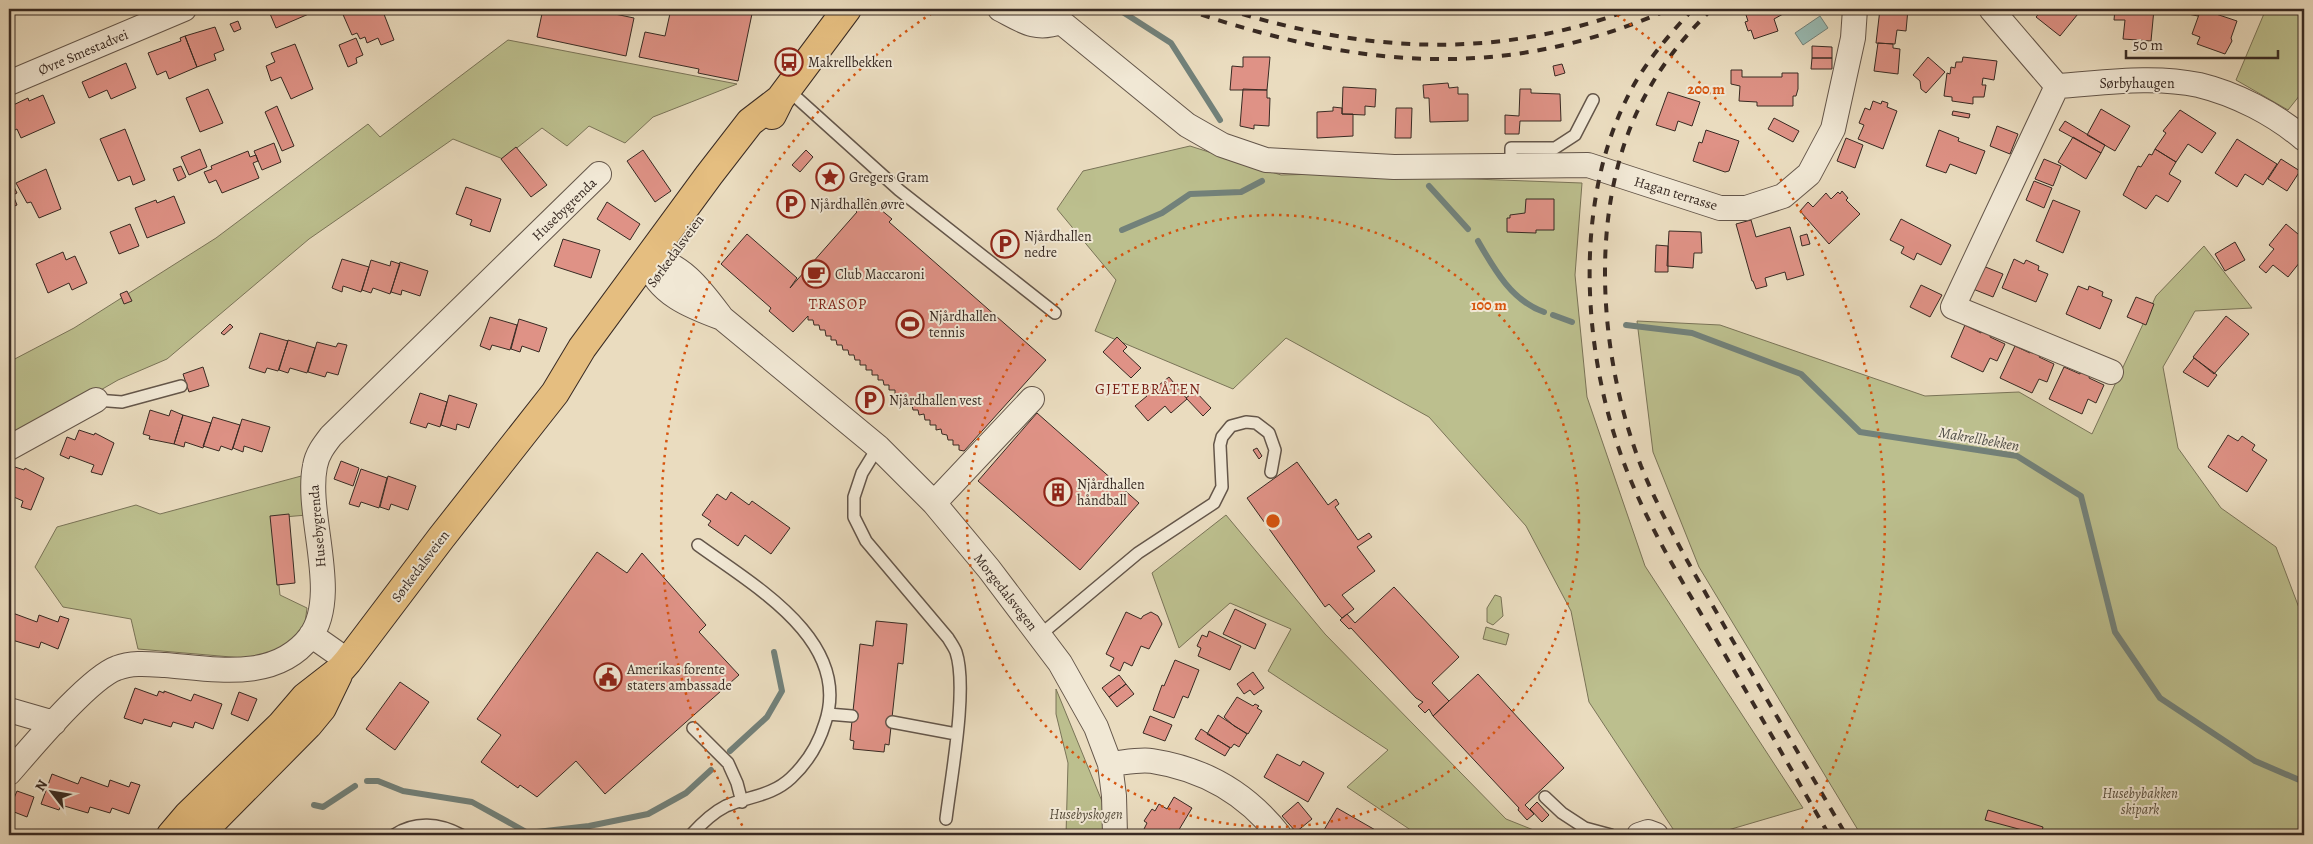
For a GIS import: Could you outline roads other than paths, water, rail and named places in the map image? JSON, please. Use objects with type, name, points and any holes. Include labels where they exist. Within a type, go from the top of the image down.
[{"type":"main road","name":"Sørkedalsveien","points":[[170,835],[203,828],[308,725],[322,708],[345,665],[452,523],[555,392],[582,348],[657,267],[750,122],[783,94],[847,9]]},
{"type":"street","name":"Øvre Smestadvei","points":[[9,82],[184,9]]},
{"type":"street","name":"Hagan terrasse","points":[[1000,9],[1034,25],[1048,26],[1061,22],[1187,125],[1222,145],[1266,160],[1394,167],[1588,165],[1720,208],[1746,208],[1782,196],[1809,174],[1833,129],[1853,38],[1854,9]]},
{"type":"street","points":[[1991,9],[2057,86],[1953,307],[2111,372]]},
{"type":"street","name":"Sørbyhaugen","points":[[2057,86],[2156,81],[2198,85],[2240,100],[2279,120],[2304,139]]},
{"type":"street","name":"Husebygrenda","points":[[9,773],[54,723],[91,686],[115,668],[129,664],[147,664],[229,670],[266,666],[284,660],[298,650],[311,635],[320,619],[323,593],[314,484],[315,465],[318,454],[331,436],[599,174]]},
{"type":"street","name":"Morgedalsvegen","points":[[657,267],[682,301],[722,318],[878,447],[934,503],[989,569],[1040,635],[1081,697],[1096,726],[1110,764],[1114,796],[1115,835]]},
{"type":"street","points":[[934,503],[1032,399]]},
{"type":"street","points":[[9,448],[96,400]]},
{"type":"street","points":[[311,635],[345,665]]},
{"type":"street","points":[[9,710],[54,723]]},
{"type":"street","points":[[1110,764],[1150,761],[1200,774],[1238,794],[1279,835]]},
{"type":"street","points":[[1639,835],[1648,832],[1656,835]]},
{"type":"lane","points":[[783,94],[899,190],[1055,313]]},
{"type":"lane","points":[[1511,165],[1511,148],[1555,148],[1575,135],[1593,100]]},
{"type":"lane","points":[[96,400],[122,402],[181,386]]},
{"type":"lane","points":[[1040,635],[1138,553],[1214,503],[1222,487],[1220,445],[1222,437],[1231,426],[1246,422],[1256,423],[1269,433],[1275,450],[1271,472]]},
{"type":"lane","points":[[878,447],[862,473],[854,497],[854,517],[866,541],[948,638],[956,651],[960,686],[946,819]]},
{"type":"lane","points":[[691,835],[704,820],[726,806],[769,794],[791,778],[808,757],[821,736],[828,714],[830,680],[823,660],[808,636],[776,603],[698,545]]},
{"type":"lane","points":[[828,714],[852,716]]},
{"type":"lane","points":[[892,722],[956,734]]},
{"type":"lane","points":[[693,728],[728,763],[742,802]]},
{"type":"lane","points":[[1545,797],[1562,813],[1585,828],[1610,835]]},
{"type":"lane","points":[[394,835],[408,827],[420,825],[443,827],[461,835]]},
{"type":"water","points":[[1820,16],[1828,28],[1803,45],[1795,33]]},
{"type":"waterway","name":"Makrellbekken","points":[[1118,9],[1171,43],[1220,120]]},
{"type":"waterway","points":[[1122,230],[1162,213],[1190,194],[1241,192],[1262,181]]},
{"type":"waterway","name":"Makrellbekken","points":[[1429,186],[1468,229]]},
{"type":"waterway","name":"Makrellbekken","points":[[1478,241],[1497,273],[1513,292],[1522,300],[1544,312]]},
{"type":"waterway","name":"Makrellbekken","points":[[1553,315],[1572,322]]},
{"type":"waterway","name":"Makrellbekken","points":[[1626,325],[1692,333],[1801,374],[1860,432],[2017,456],[2081,496],[2115,632],[2160,698],[2255,761],[2304,782]]},
{"type":"waterway","points":[[730,751],[767,717],[782,691],[774,652]]},
{"type":"waterway","points":[[367,781],[378,781],[403,791],[472,802],[528,833],[589,826],[648,814],[686,793],[711,770]]},
{"type":"waterway","points":[[314,805],[323,807],[355,786]]},
{"type":"railway","points":[[1184,9],[1247,29],[1308,44],[1368,54],[1427,59],[1487,57],[1546,49],[1607,33],[1670,9]]},
{"type":"railway","points":[[1225,9],[1328,34],[1378,42],[1429,45],[1479,43],[1530,37],[1581,26],[1632,9]]},
{"type":"railway","points":[[1693,9],[1656,52],[1632,87],[1609,143],[1597,189],[1591,236],[1590,285],[1593,334],[1601,382],[1612,428],[1636,492],[1676,571],[1829,835]]},
{"type":"railway","points":[[1712,9],[1679,44],[1660,70],[1637,112],[1621,153],[1611,197],[1606,243],[1605,289],[1616,381],[1627,425],[1641,466],[1660,508],[1703,589],[1846,835]]},
{"type":"place","name":"Makrellbekken","points":[[789,62]]},
{"type":"place","name":"Gregers Gram","points":[[830,177]]},
{"type":"place","name":"Njårdhallen øvre","points":[[791,204]]},
{"type":"place","name":"Njårdhallen nedre","points":[[1005,244]]},
{"type":"place","name":"Club Maccaroni","points":[[816,274]]},
{"type":"place","name":"Njårdhallen tennis","points":[[910,324]]},
{"type":"place","name":"Njårdhallen vest","points":[[870,400]]},
{"type":"place","name":"Njårdhallen håndball","points":[[1058,492]]},
{"type":"place","name":"Amerikas forente staters ambassade","points":[[608,677]]},
{"type":"district","name":"TRASOP","points":[[838,304]]},
{"type":"district","name":"GJETEBRÅTEN","points":[[1148,389]]},
{"type":"park label","name":"Husebybakken skipark","points":[[2140,802]]},
{"type":"park label","name":"Husebyskogen","points":[[1086,814]]}]
